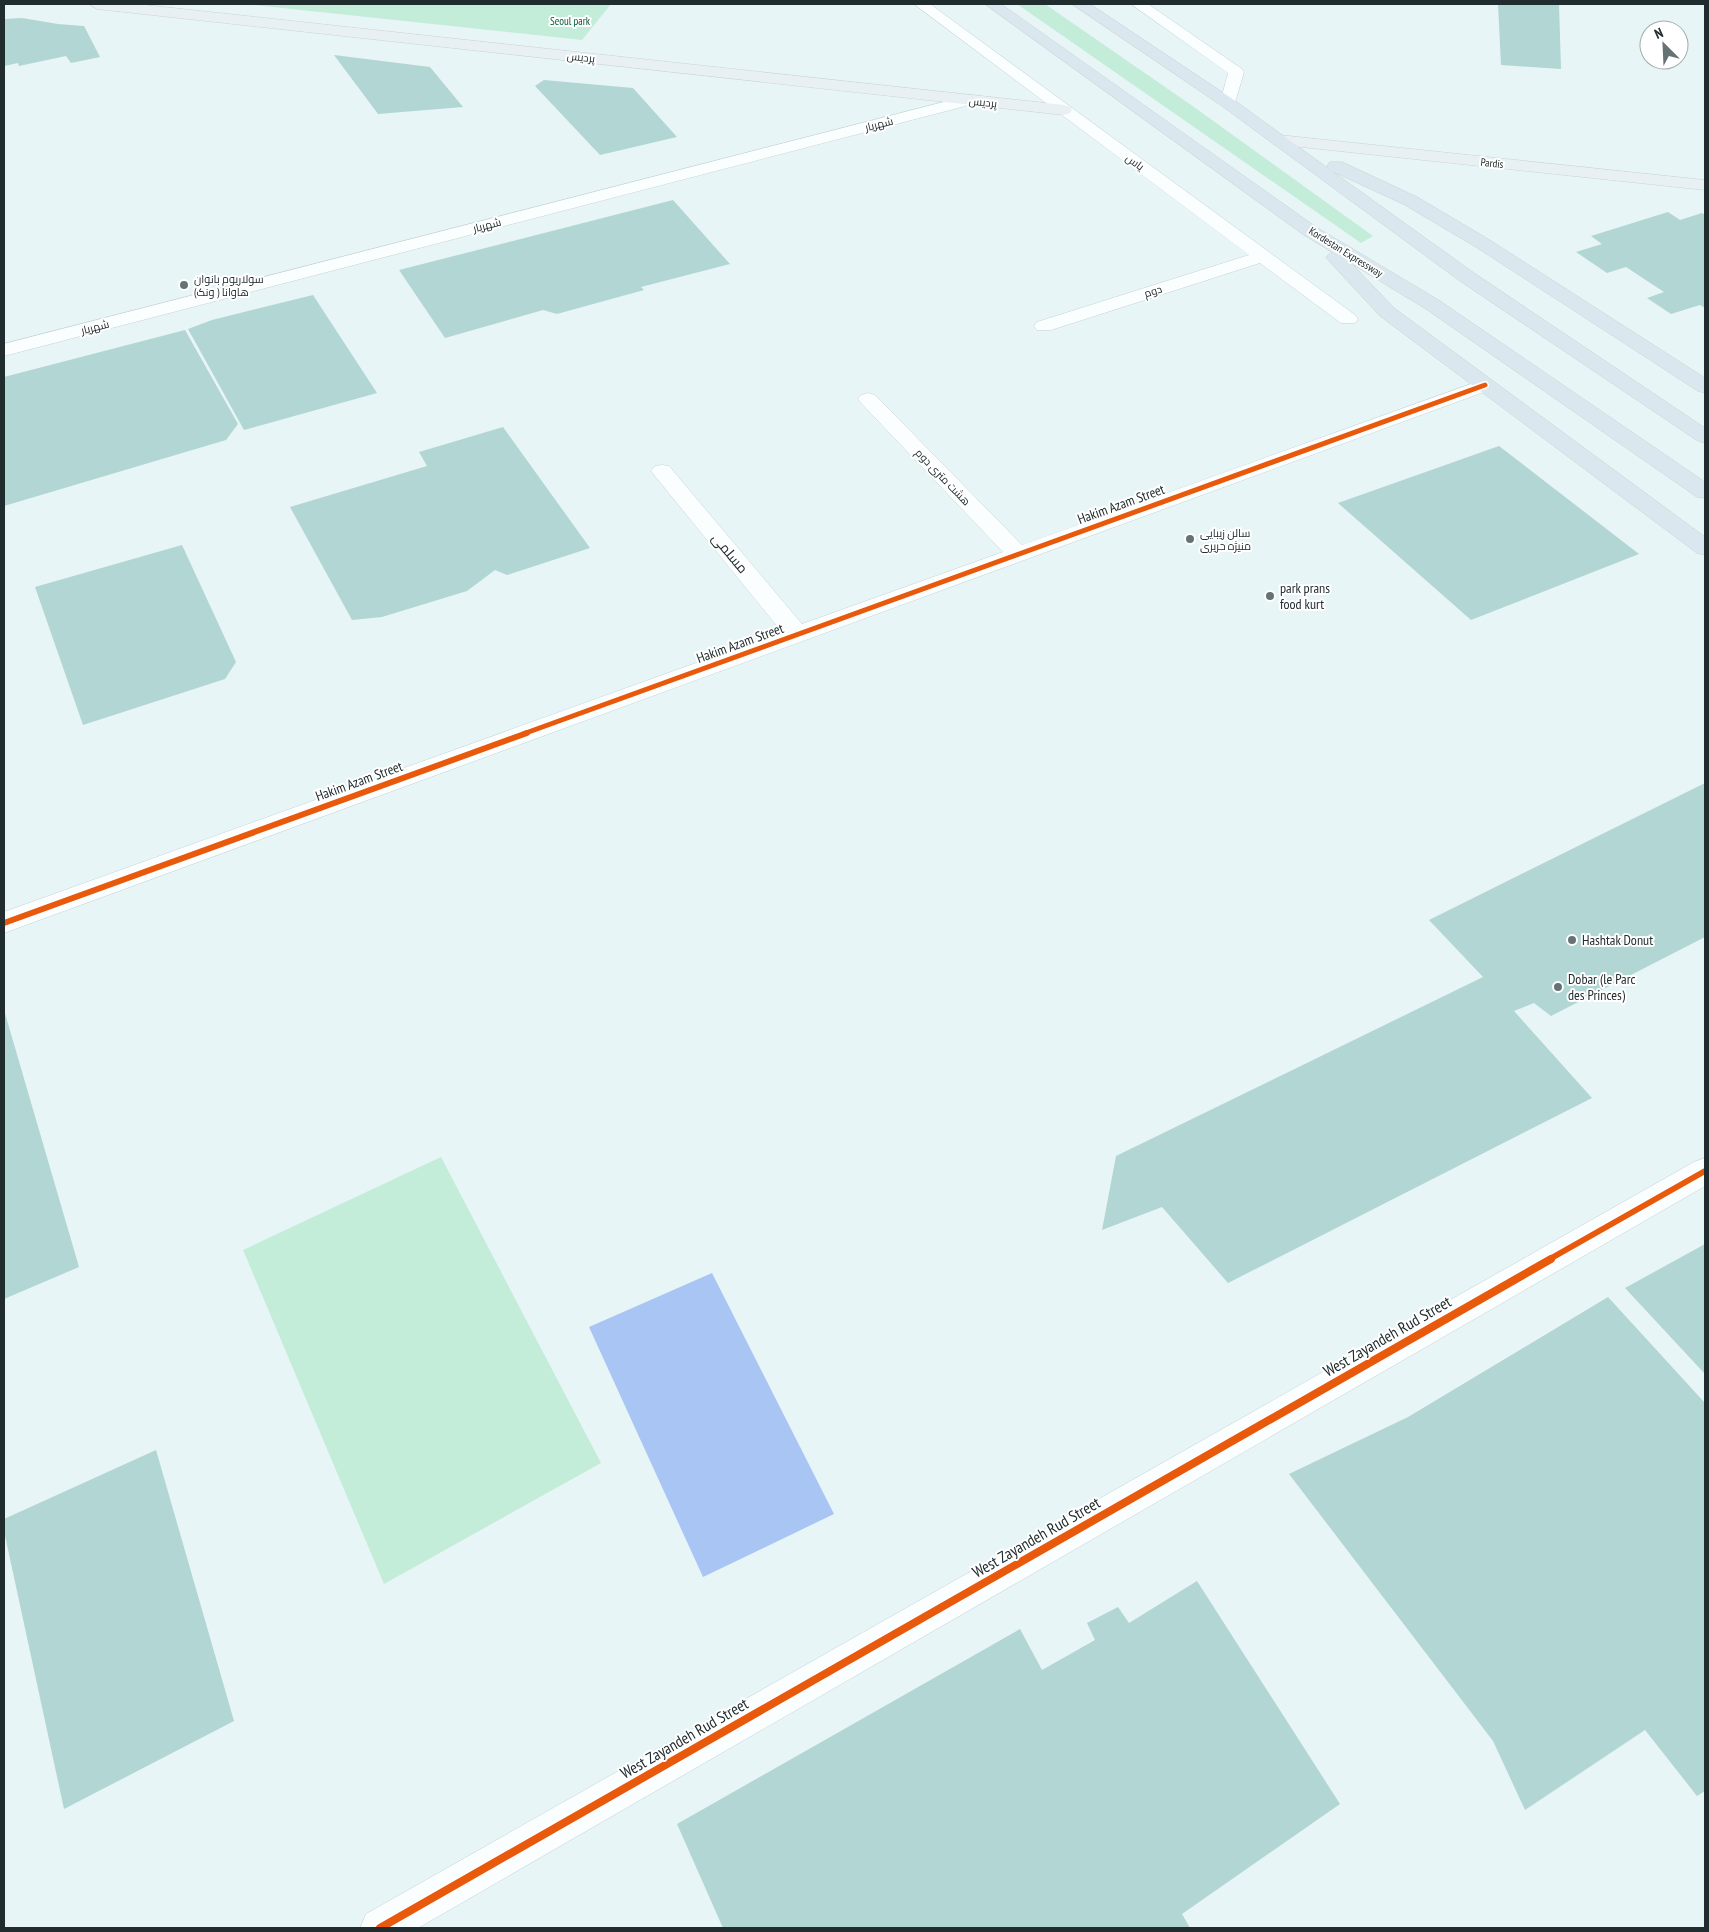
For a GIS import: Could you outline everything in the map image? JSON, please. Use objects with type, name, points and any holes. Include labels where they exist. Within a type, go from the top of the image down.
[{"type":"highway","name":"Kordestan Expressway","points":[[992,4],[1310,231],[1433,305],[1705,492]]},
{"type":"highway","points":[[1080,4],[1228,103],[1467,277],[1705,437]]},
{"type":"highway","points":[[1279,140],[1411,201],[1482,243],[1705,387]]},
{"type":"highway","points":[[1310,231],[1387,312],[1705,548]]},
{"type":"main road","name":"پردیس","points":[[97,4],[1064,110]]},
{"type":"main road","name":"Pardis","points":[[1279,140],[1705,185]]},
{"type":"street","name":"یاس","points":[[921,4],[1348,319]]},
{"type":"street","points":[[1138,4],[1236,72],[1228,103]]},
{"type":"street","name":"شهریار","points":[[4,350],[971,100]]},
{"type":"street","name":"دوم","points":[[1044,326],[1263,256]]},
{"type":"street","name":"Hakim Azam Street","points":[[4,924],[1485,386]]},
{"type":"street","name":"هشت متری دوم","points":[[868,399],[1019,555]]},
{"type":"street","name":"مسلمی","points":[[662,471],[798,635]]},
{"type":"street","name":"West Zayandeh Rud Street","points":[[380,1928],[1705,1170]]},
{"type":"green space","name":"Seoul park","points":[[244,4],[611,4],[582,40]]},
{"type":"green space","points":[[1017,4],[1045,4],[1194,107],[1373,236],[1361,243]]},
{"type":"green space","points":[[441,1157],[601,1463],[384,1584],[243,1250]]},
{"type":"water","points":[[712,1273],[834,1514],[703,1577],[589,1327]]},
{"type":"building","points":[[1498,4],[1559,4],[1561,69],[1501,65]]},
{"type":"building","points":[[22,18],[84,26],[100,57],[71,63],[66,56],[19,66],[18,63],[4,66],[4,19]]},
{"type":"building","points":[[334,55],[430,67],[463,107],[378,114]]},
{"type":"building","points":[[544,80],[633,88],[677,137],[600,155],[535,86]]},
{"type":"building","points":[[673,200],[730,264],[641,287],[644,290],[557,314],[543,310],[445,338],[399,270]]},
{"type":"building","points":[[1668,212],[1680,220],[1702,213],[1705,215],[1705,308],[1700,305],[1671,314],[1647,298],[1664,292],[1626,267],[1607,273],[1576,252],[1602,244],[1591,236]]},
{"type":"building","points":[[313,295],[377,393],[244,430],[188,329],[212,320]]},
{"type":"building","points":[[185,330],[238,424],[226,440],[4,506],[4,377]]},
{"type":"building","points":[[503,427],[590,548],[507,575],[495,570],[467,591],[382,617],[352,620],[290,507],[427,466],[419,452]]},
{"type":"building","points":[[1499,446],[1639,554],[1471,620],[1338,503]]},
{"type":"building","points":[[182,545],[236,662],[225,679],[83,725],[35,587]]},
{"type":"building","points":[[1705,783],[1705,937],[1551,1016],[1534,1003],[1514,1011],[1592,1098],[1228,1283],[1162,1207],[1102,1230],[1116,1156],[1483,977],[1429,920]]},
{"type":"building","points":[[4,1010],[79,1267],[4,1299]]},
{"type":"building","points":[[1705,1244],[1705,1374],[1625,1288]]},
{"type":"building","points":[[1608,1297],[1705,1403],[1705,1791],[1697,1796],[1645,1730],[1525,1810],[1493,1741],[1289,1474],[1408,1417]]},
{"type":"building","points":[[156,1450],[234,1721],[64,1809],[4,1531],[4,1519]]},
{"type":"building","points":[[1197,1581],[1340,1804],[1182,1914],[1190,1928],[723,1928],[677,1824],[1020,1629],[1042,1670],[1095,1640],[1087,1623],[1118,1607],[1129,1623]]},
{"type":"cycle path","points":[[4,923],[1485,385]]},
{"type":"cycle path","points":[[380,1928],[1705,1171]]},
{"type":"place","name":"سولاریوم بانوان هاوانا ( ونک)","points":[[184,285]]},
{"type":"place","name":"سالن زیبایی منیژه حریری","points":[[1190,539]]},
{"type":"place","name":"park prans food kurt","points":[[1270,596]]},
{"type":"place","name":"Hashtak Donut","points":[[1572,940]]},
{"type":"place","name":"Dobar (le Parc des Princes)","points":[[1558,987]]}]
